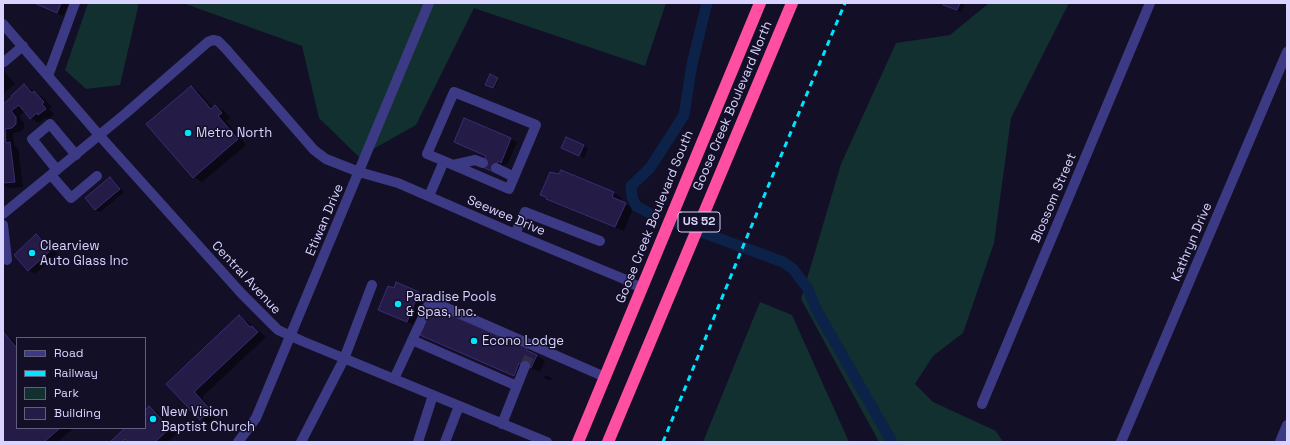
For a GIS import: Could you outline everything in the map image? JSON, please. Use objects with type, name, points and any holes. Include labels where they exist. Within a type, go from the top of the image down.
[{"type":"highway","name":"Goose Creek Boulevard South","points":[[578,442],[760,3]]},
{"type":"highway","name":"Goose Creek Boulevard North","points":[[608,442],[792,3]]},
{"type":"highway","points":[[598,442],[621,410]]},
{"type":"street","points":[[48,76],[75,3]]},
{"type":"street","name":"Etiwan Drive","points":[[238,442],[256,418],[429,3]]},
{"type":"street","name":"Blossom Street","points":[[982,404],[1150,3]]},
{"type":"street","name":"Central Avenue","points":[[3,24],[99,135],[242,294],[278,330],[291,337],[547,442]]},
{"type":"street","name":"Seewee Drive","points":[[99,135],[208,42],[213,40],[218,41],[314,150],[326,159],[359,172],[398,183],[624,279],[641,288]]},
{"type":"street","points":[[3,61],[4,62],[23,46]]},
{"type":"street","name":"Kathryn Drive","points":[[1121,442],[1287,52]]},
{"type":"street","points":[[454,92],[536,125],[514,177],[509,189],[427,154],[454,92]]},
{"type":"street","points":[[76,155],[50,124],[32,139],[72,198],[97,176]]},
{"type":"street","points":[[3,214],[99,135]]},
{"type":"street","points":[[429,196],[449,164],[475,160],[483,163]]},
{"type":"street","points":[[496,168],[514,177]]},
{"type":"street","points":[[515,234],[525,212],[600,241]]},
{"type":"street","points":[[3,225],[7,260]]},
{"type":"street","points":[[300,442],[344,358],[372,285]]},
{"type":"street","points":[[394,379],[428,306],[432,303],[438,304],[532,349],[604,377]]},
{"type":"street","points":[[412,340],[517,386]]},
{"type":"street","points":[[502,424],[526,366]]},
{"type":"street","points":[[418,442],[433,395]]},
{"type":"street","points":[[445,442],[459,406]]},
{"type":"street","points":[[1280,442],[1287,425]]},
{"type":"green space","points":[[88,3],[139,3],[120,85],[86,89],[65,70]]},
{"type":"green space","points":[[183,3],[666,3],[645,66],[474,8],[416,125],[359,157],[319,118],[302,46]]},
{"type":"green space","points":[[989,3],[1069,3],[1011,118],[994,243],[963,333],[933,356],[915,384],[933,402],[996,431],[1003,442],[879,442],[801,299],[841,164],[896,43],[950,35]]},
{"type":"green space","points":[[760,302],[792,315],[849,442],[703,442]]},
{"type":"building","points":[[34,3],[61,3],[57,13]]},
{"type":"building","points":[[943,3],[960,3],[957,10],[943,5]]},
{"type":"building","points":[[490,74],[498,78],[493,88],[485,85]]},
{"type":"building","points":[[24,84],[32,93],[34,91],[44,102],[42,104],[46,109],[38,115],[37,113],[30,119],[19,105],[11,111],[16,117],[16,124],[12,128],[5,129],[6,143],[10,142],[15,182],[3,183],[3,104]]},
{"type":"building","points":[[191,86],[211,109],[215,105],[222,113],[218,116],[238,139],[193,178],[146,124]]},
{"type":"building","points":[[464,118],[511,138],[501,163],[498,161],[494,172],[482,167],[486,156],[454,142]]},
{"type":"building","points":[[566,137],[584,145],[579,156],[561,148]]},
{"type":"building","points":[[561,170],[614,192],[612,197],[626,203],[615,227],[546,199],[546,197],[540,195],[550,172],[559,174]]},
{"type":"building","points":[[110,177],[120,189],[95,210],[85,198]]},
{"type":"building","points":[[36,234],[51,250],[28,271],[14,255]]},
{"type":"building","name":"Paradise Pools & Spas, Inc.","points":[[396,282],[419,292],[407,322],[378,310],[388,286],[394,288]]},
{"type":"building","name":"Econo Lodge","points":[[432,307],[527,348],[526,350],[537,355],[531,368],[519,363],[514,376],[420,335]]},
{"type":"building","points":[[239,315],[250,327],[252,326],[258,332],[195,391],[195,393],[211,410],[200,420],[166,384]]},
{"type":"building","points":[[4,333],[16,347],[16,429],[59,429],[44,442],[3,442]]},
{"type":"building","name":"New Vision Baptist Church","points":[[149,406],[170,428],[155,442],[127,442],[125,439],[122,442],[110,442],[124,429],[146,429],[146,409]]},
{"type":"waterway","points":[[653,215],[636,206],[632,197],[631,186],[650,168],[684,115],[692,64],[707,3]]},
{"type":"waterway","points":[[679,224],[686,227]]},
{"type":"waterway","points":[[704,233],[783,262],[793,269],[808,289],[816,309],[892,442]]},
{"type":"tunnel","points":[[525,366],[531,352]]},
{"type":"railway","points":[[663,442],[845,3]]},
{"type":"place","name":"Metro North","points":[[188,133]]},
{"type":"place","name":"Clearview Auto Glass Inc","points":[[32,253]]},
{"type":"place","name":"Paradise Pools & Spas, Inc.","points":[[398,304]]},
{"type":"place","name":"Econo Lodge","points":[[474,341]]},
{"type":"place","name":"New Vision Baptist Church","points":[[153,419]]}]
